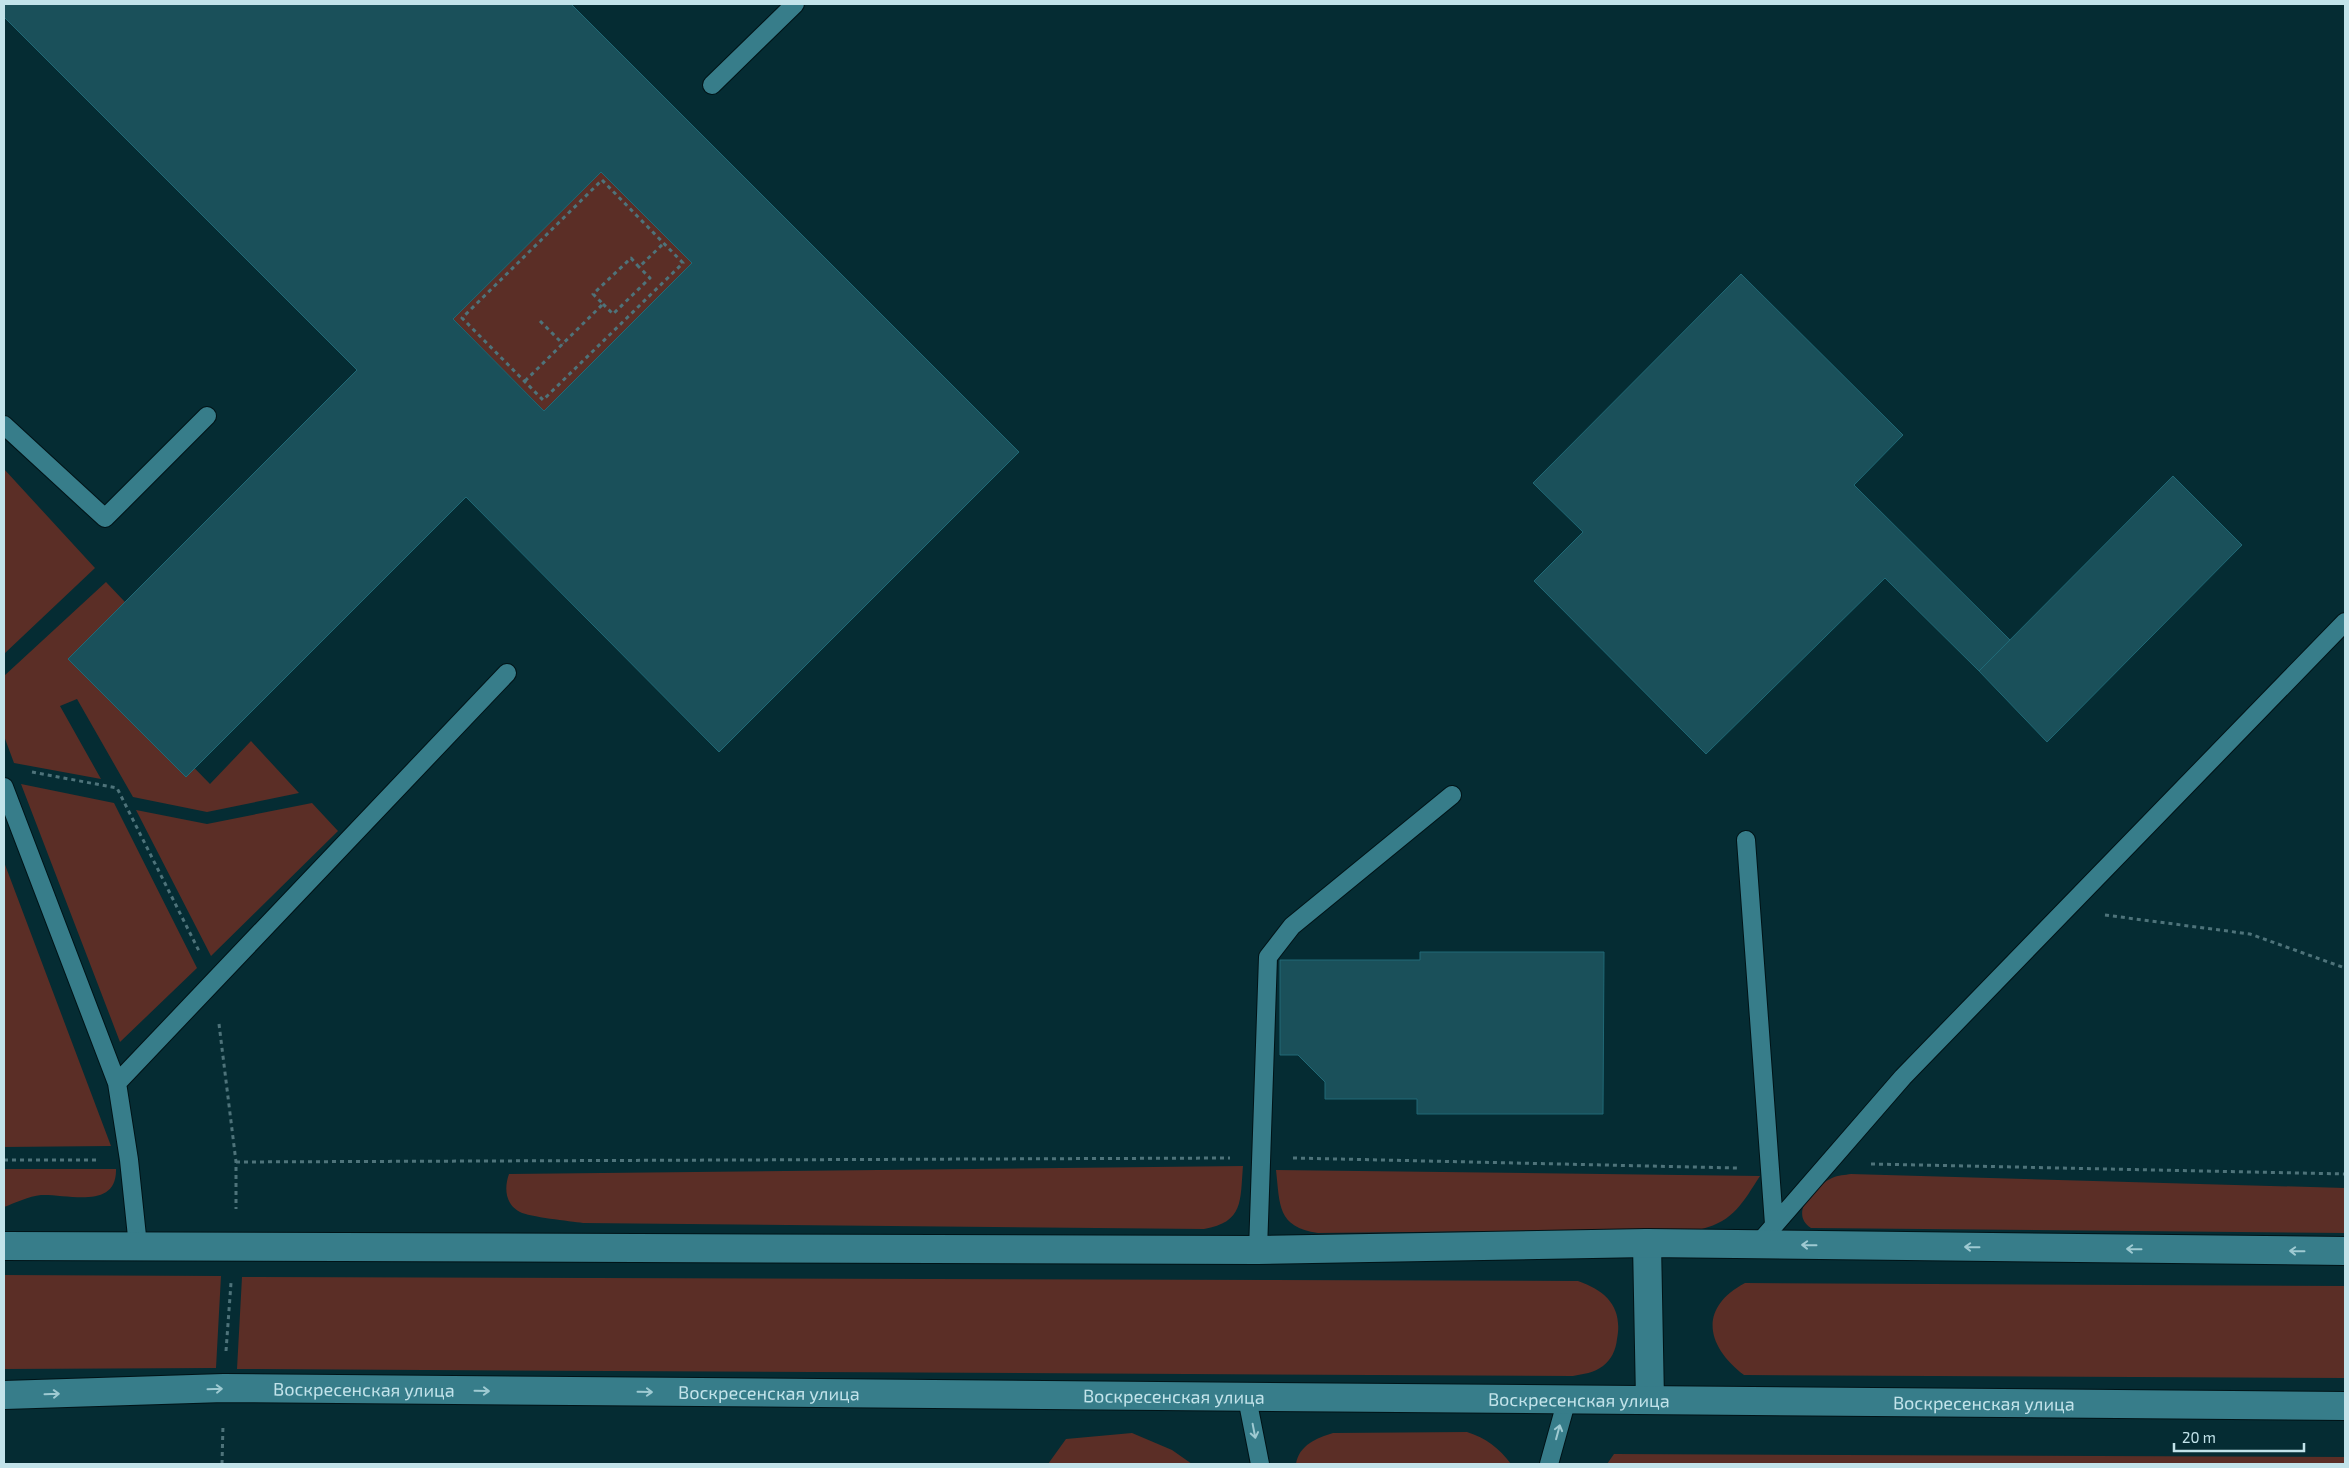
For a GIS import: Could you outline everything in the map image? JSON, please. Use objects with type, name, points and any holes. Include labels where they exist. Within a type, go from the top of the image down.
[{"type":"main road","points":[[4,1246],[1258,1250],[1647,1244],[1766,1234],[2345,1251]]},
{"type":"main road","points":[[1647,1244],[1650,1400]]},
{"type":"main road","name":"Воскресенская улица","points":[[4,1395],[224,1388],[2345,1406]]},
{"type":"lane","points":[[712,85],[795,4]]},
{"type":"lane","points":[[4,425],[105,518],[207,416]]},
{"type":"lane","points":[[1766,1234],[1903,1077],[2345,622]]},
{"type":"lane","points":[[117,1083],[507,673]]},
{"type":"lane","points":[[4,787],[117,1083],[130,1160],[138,1246]]},
{"type":"lane","points":[[1258,1250],[1268,957],[1292,926],[1452,795]]},
{"type":"lane","points":[[1746,840],[1770,1169],[1766,1234]]},
{"type":"lane","points":[[1248,1398],[1260,1464]]},
{"type":"lane","points":[[1550,1464],[1567,1400]]},
{"type":"path","points":[[602,180],[664,243],[683,263],[543,400],[462,318],[602,180]]},
{"type":"path","points":[[639,267],[664,243]]},
{"type":"path","points":[[631,258],[639,267],[650,278],[613,314],[593,294],[631,258]]},
{"type":"path","points":[[525,381],[603,304]]},
{"type":"path","points":[[540,321],[563,344]]},
{"type":"path","points":[[2066,909],[2250,934],[2345,968]]},
{"type":"path","points":[[236,1162],[1261,1158],[1770,1169]]},
{"type":"path","points":[[4,1160],[130,1160]]},
{"type":"path","points":[[1827,1163],[2345,1174]]},
{"type":"shaded area","points":[[601,172],[692,263],[544,411],[453,319]]},
{"type":"shaded area","points":[[4,469],[95,568],[4,654]]},
{"type":"shaded area","points":[[106,582],[142,620],[95,666],[210,784],[251,741],[299,793],[207,812],[133,797],[77,699],[60,706],[101,779],[14,763],[4,736],[4,676]]},
{"type":"shaded area","points":[[21,784],[114,803],[197,968],[120,1042]]},
{"type":"shaded area","points":[[312,803],[338,831],[211,956],[136,810],[207,824]]},
{"type":"shaded area","points":[[4,862],[111,1146],[4,1147]]},
{"type":"shaded area","points":[[1243,1166],[1240,1199],[1233,1215],[1227,1221],[1217,1226],[1204,1229],[583,1223],[520,1212],[511,1205],[506,1190],[509,1174]]},
{"type":"shaded area","points":[[4,1169],[116,1169],[114,1182],[108,1190],[100,1195],[77,1197],[41,1195],[4,1207]]},
{"type":"shaded area","points":[[1276,1170],[1760,1176],[1743,1202],[1730,1216],[1702,1229],[1318,1233],[1295,1226],[1288,1220],[1280,1204]]},
{"type":"shaded area","points":[[1851,1174],[2345,1188],[2345,1233],[1811,1228],[1805,1222],[1802,1215],[1806,1200],[1825,1182],[1837,1176]]},
{"type":"shaded area","points":[[4,1275],[221,1276],[216,1368],[4,1369]]},
{"type":"shaded area","points":[[242,1277],[1578,1281],[1597,1290],[1611,1302],[1618,1318],[1618,1328],[1614,1351],[1606,1364],[1592,1372],[1573,1376],[237,1369]]},
{"type":"shaded area","points":[[1745,1283],[2345,1286],[2345,1378],[1744,1375],[1731,1364],[1722,1352],[1715,1340],[1713,1328],[1714,1315],[1720,1304],[1730,1293]]},
{"type":"shaded area","points":[[1467,1432],[1492,1444],[1511,1464],[1296,1464],[1298,1457],[1305,1447],[1321,1437],[1333,1433]]},
{"type":"shaded area","points":[[1132,1433],[1172,1450],[1192,1464],[1048,1464],[1066,1439]]},
{"type":"shaded area","points":[[1614,1454],[2345,1457],[2345,1464],[1607,1464]]},
{"type":"building","points":[[4,4],[571,4],[1019,452],[719,752],[466,497],[186,777],[68,659],[357,370],[4,17]],"holes":[[[601,172],[692,263],[544,411],[453,319]]]},
{"type":"building","points":[[1741,274],[1903,435],[1854,485],[2010,640],[1979,671],[1885,578],[1706,754],[1534,581],[1583,532],[1533,483]]},
{"type":"building","points":[[2173,476],[2242,545],[2047,742],[1979,671]]},
{"type":"building","points":[[1420,952],[1604,952],[1603,1114],[1417,1114],[1417,1099],[1325,1099],[1325,1082],[1298,1055],[1280,1055],[1280,960],[1420,960]]}]
